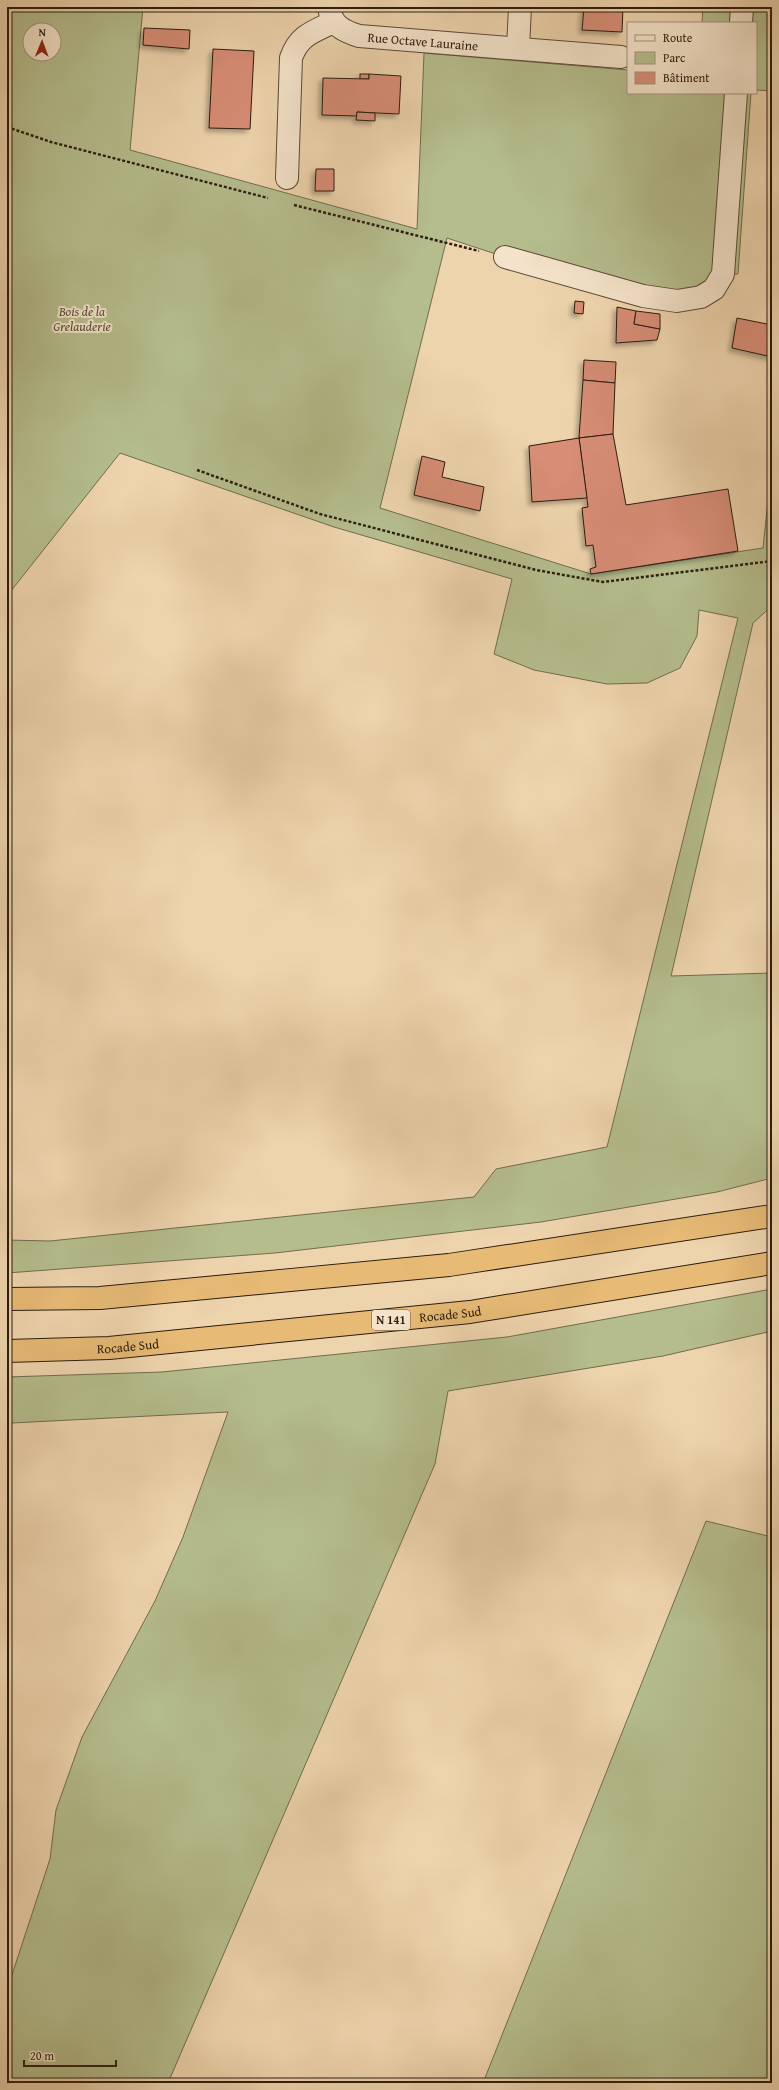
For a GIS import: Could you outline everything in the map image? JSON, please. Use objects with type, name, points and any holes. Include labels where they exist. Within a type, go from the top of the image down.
[{"type":"highway","points":[[7,1299],[100,1298],[449,1265],[772,1216]]},
{"type":"highway","name":"Rocade Sud","points":[[7,1351],[109,1348],[470,1312],[772,1263]]},
{"type":"street","points":[[518,48],[520,7]]},
{"type":"street","points":[[741,22],[742,7]]},
{"type":"street","name":"Rue Octave Lauraine","points":[[287,178],[291,58],[295,45],[331,14],[343,31],[359,36],[620,57]]},
{"type":"street","points":[[505,257],[643,296],[677,301],[701,298],[714,289],[723,274],[736,94]]},
{"type":"path","points":[[7,127],[51,142],[272,199]]},
{"type":"path","points":[[288,203],[505,257]]},
{"type":"path","points":[[196,470],[320,514],[536,570],[603,582],[772,561]]},
{"type":"green space","name":"Bois de la Grelauderie","points":[[7,7],[143,7],[130,150],[417,229],[424,53],[627,70],[627,94],[751,94],[738,274],[723,274],[701,297],[505,257],[447,238],[380,508],[591,574],[763,548],[772,463],[772,606],[753,623],[671,976],[772,973],[772,1178],[717,1192],[541,1222],[275,1253],[7,1273],[7,1240],[50,1241],[474,1197],[496,1169],[607,1147],[738,618],[699,610],[697,636],[680,668],[647,683],[607,684],[534,670],[494,654],[512,579],[334,527],[120,453],[7,596]]},
{"type":"green space","points":[[703,7],[772,7],[772,91],[757,90],[757,22],[702,22]]},
{"type":"green space","points":[[772,1289],[772,1331],[663,1356],[448,1391],[435,1464],[168,2083],[7,2083],[7,1990],[50,1859],[56,1810],[82,1737],[155,1601],[183,1537],[228,1412],[12,1423],[7,1425],[7,1377],[162,1372],[507,1337]]},
{"type":"green space","points":[[706,1521],[772,1537],[772,2083],[483,2083]]},
{"type":"building","points":[[584,7],[623,7],[622,32],[582,30]]},
{"type":"building","points":[[144,28],[190,30],[189,49],[143,45]]},
{"type":"building","points":[[213,49],[254,51],[250,129],[209,128]]},
{"type":"building","points":[[360,74],[369,74],[369,79],[360,79]]},
{"type":"building","points":[[369,74],[401,76],[399,114],[357,112],[357,116],[322,115],[323,78],[369,79]]},
{"type":"building","points":[[357,112],[375,113],[375,121],[356,120]]},
{"type":"building","points":[[316,169],[334,169],[334,191],[315,191]]},
{"type":"building","points":[[575,301],[584,302],[583,314],[574,313]]},
{"type":"building","points":[[617,307],[636,311],[634,324],[660,329],[657,340],[616,343]]},
{"type":"building","points":[[636,311],[660,314],[660,329],[634,324]]},
{"type":"building","points":[[737,318],[772,325],[772,357],[732,348]]},
{"type":"building","points":[[584,360],[616,362],[615,383],[583,380]]},
{"type":"building","points":[[583,380],[615,383],[613,434],[579,438]]},
{"type":"building","points":[[613,434],[626,505],[728,489],[738,551],[591,574],[590,569],[596,567],[593,545],[586,546],[582,508],[588,507],[579,438]]},
{"type":"building","points":[[579,438],[587,498],[532,502],[529,446]]},
{"type":"building","points":[[422,456],[445,462],[442,477],[484,487],[480,511],[414,495]]}]
